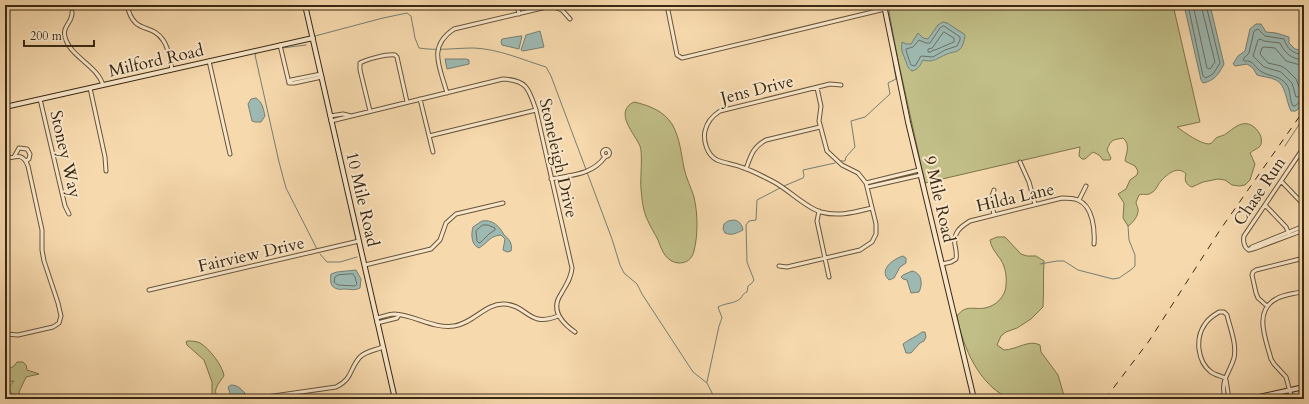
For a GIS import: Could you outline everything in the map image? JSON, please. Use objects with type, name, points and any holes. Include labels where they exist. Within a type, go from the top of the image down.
[{"type":"street","points":[[127,5],[131,19],[134,23],[159,36],[163,40],[168,49],[172,70]]},
{"type":"street","name":"10 Mile Road","points":[[305,5],[395,399]]},
{"type":"street","points":[[517,5],[519,14]]},
{"type":"street","points":[[667,5],[677,53],[678,56],[682,58],[885,7]]},
{"type":"street","points":[[447,93],[437,55],[439,44],[444,36],[454,29],[551,6],[562,10],[570,19]]},
{"type":"street","name":"9 Mile Road","points":[[885,7],[920,172],[974,399]]},
{"type":"street","points":[[72,12],[72,16],[64,29],[66,41],[74,51],[99,75],[103,85]]},
{"type":"street","name":"Milford Road","points":[[5,107],[313,38]]},
{"type":"street","points":[[280,45],[289,82],[294,83],[321,75]]},
{"type":"street","points":[[370,111],[360,70],[360,63],[365,60],[395,55],[397,57],[407,102]]},
{"type":"street","points":[[209,61],[230,154]]},
{"type":"street","name":"Stoneleigh Drive","points":[[331,118],[351,116],[503,79],[522,83],[530,91],[536,110],[572,268],[571,277],[557,302],[556,312],[558,316]]},
{"type":"street","name":"Jens Drive","points":[[819,211],[774,182],[746,169],[717,160],[709,152],[704,136],[706,127],[712,117],[720,111],[830,84],[841,85]]},
{"type":"street","points":[[90,88],[105,157],[106,171]]},
{"type":"street","points":[[779,266],[787,267],[860,250],[872,242],[876,234],[876,224],[867,185],[858,173],[842,165],[830,154],[825,146],[819,121],[821,106],[817,88]]},
{"type":"street","name":"Stoney Way","points":[[40,99],[65,206],[69,214]]},
{"type":"street","points":[[420,100],[433,152]]},
{"type":"street","points":[[429,136],[536,110]]},
{"type":"street","points":[[746,169],[754,149],[766,140],[820,127]]},
{"type":"street","name":"Chase Run","points":[[1289,233],[1252,247],[1249,250],[1246,249],[1243,239],[1304,147]]},
{"type":"street","points":[[14,157],[19,148],[28,149],[30,154],[26,161]]},
{"type":"street","points":[[5,159],[19,156],[26,161],[42,230],[42,250],[44,261],[58,303],[60,319],[59,323],[53,327],[18,335],[5,334]]},
{"type":"street","points":[[551,179],[587,171],[596,167],[605,157]]},
{"type":"street","points":[[1020,162],[1029,182],[1035,204]]},
{"type":"street","points":[[867,185],[920,172]]},
{"type":"street","points":[[1281,182],[1304,205]]},
{"type":"street","points":[[1079,200],[1086,186]]},
{"type":"street","points":[[994,190],[991,199],[994,215]]},
{"type":"street","name":"Hilda Lane","points":[[942,264],[952,262],[956,259],[957,256],[954,241],[955,235],[962,225],[970,221],[1062,198],[1079,200],[1089,211],[1094,231],[1094,244]]},
{"type":"street","points":[[364,265],[431,249],[440,240],[446,223],[456,214],[503,203]]},
{"type":"street","points":[[1265,205],[1286,227],[1289,233]]},
{"type":"street","points":[[829,277],[817,221],[819,211],[831,214],[844,214],[872,208]]},
{"type":"street","points":[[1289,233],[1304,226]]},
{"type":"street","points":[[1289,233],[1304,230]]},
{"type":"street","name":"Fairview Drive","points":[[149,290],[359,241]]},
{"type":"street","points":[[1267,306],[1258,298],[1252,275],[1253,272],[1304,258]]},
{"type":"street","points":[[1292,399],[1286,377],[1274,364],[1272,359],[1263,326],[1263,315],[1267,306],[1280,297],[1304,291]]},
{"type":"street","points":[[377,320],[397,318],[399,315],[405,315],[440,327],[455,326],[465,323],[494,306],[504,304],[523,311],[536,319],[544,320],[558,316],[563,323],[575,332]]},
{"type":"street","points":[[1225,378],[1211,372],[1204,364],[1199,353],[1198,344],[1200,333],[1205,323],[1219,312],[1224,312],[1227,315],[1235,350],[1234,357],[1223,386],[1225,399]]},
{"type":"street","points":[[252,399],[336,387],[348,378],[360,357],[370,351],[383,347]]},
{"type":"street","points":[[1225,378],[1229,399]]},
{"type":"street","points":[[1250,399],[1304,387]]},
{"type":"shaded area","points":[[886,5],[1173,5],[1200,122],[1177,127],[1197,140],[1209,144],[1216,138],[1240,125],[1247,124],[1254,127],[1260,134],[1261,144],[1250,153],[1255,164],[1250,180],[1245,185],[1239,186],[1232,185],[1225,180],[1218,179],[1203,182],[1192,187],[1186,182],[1186,174],[1183,171],[1176,170],[1163,178],[1153,192],[1139,195],[1136,202],[1138,214],[1134,221],[1128,226],[1123,218],[1124,203],[1118,194],[1126,189],[1130,180],[1137,175],[1138,171],[1135,166],[1125,161],[1127,143],[1123,138],[1111,142],[1107,150],[1111,158],[1110,160],[1103,160],[1099,155],[1093,152],[1085,159],[1082,159],[1079,156],[1080,147],[925,183]]},
{"type":"shaded area","points":[[634,102],[660,112],[669,119],[677,135],[685,172],[694,197],[697,217],[697,231],[694,251],[692,256],[684,262],[679,263],[671,261],[665,255],[645,214],[641,189],[641,150],[625,117],[625,111],[628,106]]},
{"type":"shaded area","points":[[997,237],[1005,237],[1021,254],[1036,256],[1044,261],[1043,307],[1031,319],[1001,336],[997,345],[1004,350],[1009,350],[1031,343],[1040,345],[1041,352],[1058,375],[1065,399],[1010,399],[989,385],[981,375],[968,353],[957,316],[963,310],[970,308],[985,308],[993,305],[1000,300],[1006,289],[1004,266],[991,245],[990,240]]},
{"type":"shaded area","points":[[187,341],[197,342],[204,345],[221,367],[224,376],[218,384],[216,390],[219,399],[215,399],[212,395],[212,382],[204,360],[187,345]]},
{"type":"shaded area","points":[[17,362],[23,362],[26,365],[27,370],[39,374],[26,377],[19,392],[20,395],[15,396],[6,390],[14,381],[5,382],[5,371],[14,366]]},
{"type":"water","points":[[1184,5],[1210,5],[1224,64],[1216,76],[1207,82],[1203,83],[1201,80]]},
{"type":"water","points":[[943,22],[964,34],[963,44],[959,50],[948,53],[935,60],[923,60],[918,68],[912,71],[908,67],[902,52],[902,42],[911,44],[918,33],[923,38],[928,39],[938,25]]},
{"type":"water","points":[[1256,24],[1261,24],[1266,32],[1289,37],[1289,43],[1295,49],[1304,51],[1304,103],[1296,111],[1291,111],[1284,89],[1279,82],[1274,79],[1257,75],[1253,68],[1247,64],[1235,66],[1233,64],[1238,56],[1245,51],[1250,29]]},
{"type":"water","points":[[540,31],[544,47],[523,51],[521,50],[526,35]]},
{"type":"water","points":[[522,36],[519,49],[502,45],[502,39]]},
{"type":"water","points":[[445,59],[466,59],[469,60],[469,64],[447,69]]},
{"type":"water","points":[[256,98],[263,108],[265,116],[261,122],[252,121],[248,104],[251,99]]},
{"type":"water","points":[[734,220],[740,223],[743,230],[732,234],[725,233],[723,229],[724,224],[728,221]]},
{"type":"water","points":[[482,221],[493,222],[500,229],[510,242],[511,251],[507,252],[503,250],[505,239],[501,235],[491,238],[479,248],[476,247],[472,239],[472,230],[473,227]]},
{"type":"water","points":[[903,256],[906,258],[906,263],[900,267],[894,278],[889,280],[885,272],[888,265]]},
{"type":"water","points":[[356,270],[361,279],[360,288],[354,290],[333,287],[331,274]]},
{"type":"water","points":[[912,271],[918,274],[921,279],[919,292],[911,293],[907,280],[901,277]]},
{"type":"water","points":[[922,332],[925,332],[926,337],[924,341],[920,343],[911,353],[906,353],[903,344]]},
{"type":"water","points":[[231,385],[237,386],[242,390],[245,393],[244,397],[236,399],[231,396],[228,387]]},
{"type":"waterway","points":[[892,5],[889,12],[898,60]]},
{"type":"waterway","points":[[315,36],[407,13],[411,16],[415,38],[419,48],[474,48],[493,50],[546,67],[551,76],[624,273],[637,284],[693,372],[707,383],[715,399]]},
{"type":"waterway","points":[[282,48],[306,45]]},
{"type":"waterway","points":[[268,50],[279,48]]},
{"type":"waterway","points":[[258,52],[255,55],[286,188],[317,249]]},
{"type":"waterway","points":[[840,161],[845,161],[846,157],[855,147],[851,121],[865,117],[890,94],[888,83],[896,79],[893,61]]},
{"type":"waterway","points":[[1285,146],[1304,117]]},
{"type":"waterway","points":[[784,186],[803,178],[803,170],[835,163]]},
{"type":"waterway","points":[[707,382],[722,318],[718,307],[740,299],[743,294],[747,292],[748,286],[754,280],[747,262],[746,225],[749,221],[756,220],[757,200],[780,188]]},
{"type":"waterway","points":[[1040,264],[1064,261],[1078,270],[1113,279],[1119,278],[1135,266],[1135,255],[1129,240],[1128,226]]},
{"type":"waterway","points":[[320,254],[327,262],[340,262],[357,257]]},
{"type":"railway","points":[[1105,399],[1149,341],[1220,230],[1304,110]]}]
